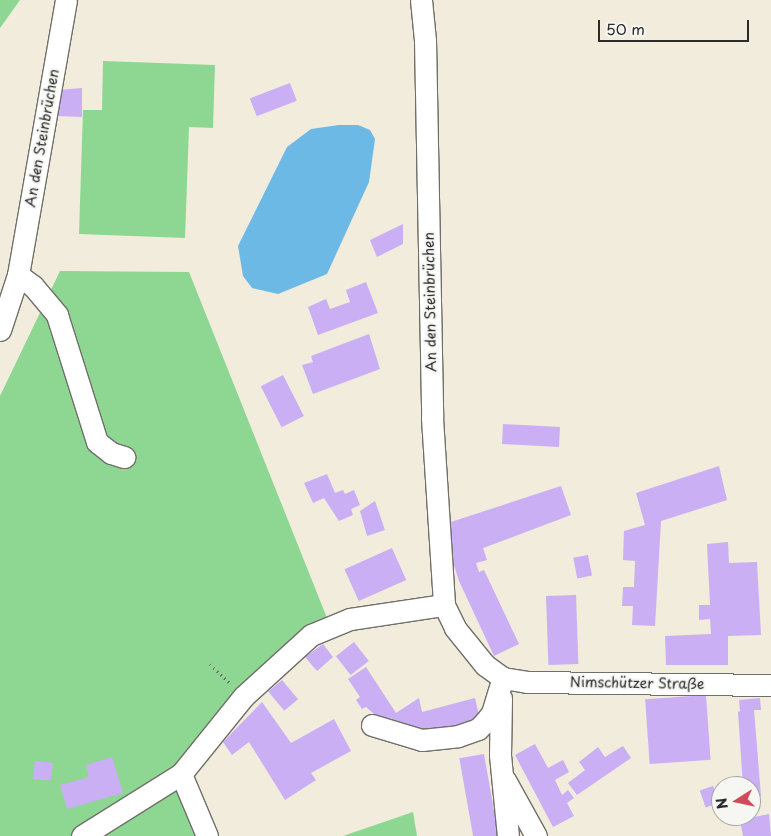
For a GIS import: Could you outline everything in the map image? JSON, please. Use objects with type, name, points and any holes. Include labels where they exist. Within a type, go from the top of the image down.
[{"type":"street","name":"An den Steinbrüchen","points":[[2,327],[18,276],[66,0]]},
{"type":"street","name":"An den Steinbrüchen","points":[[421,0],[425,40],[432,418],[444,605]]},
{"type":"street","points":[[18,276],[33,286],[58,315],[97,442],[110,453],[124,457]]},
{"type":"street","points":[[82,836],[181,774],[244,696],[311,635],[330,626],[350,619],[444,605],[468,647],[503,678]]},
{"type":"street","points":[[372,725],[422,740],[458,736],[478,729],[492,713],[503,678]]},
{"type":"street","points":[[503,678],[499,723],[508,836]]},
{"type":"street","name":"Nimschützer Straße","points":[[503,678],[527,682],[771,685]]},
{"type":"street","points":[[181,774],[207,836]]},
{"type":"street","points":[[502,775],[536,836]]},
{"type":"path","points":[[210,664],[244,696]]},
{"type":"green space","points":[[0,0],[20,0],[0,28]]},
{"type":"green space","points":[[103,61],[215,65],[213,128],[189,127],[185,238],[79,234],[83,110],[102,110]]},
{"type":"green space","points":[[60,271],[189,272],[329,623],[182,774],[207,836],[0,836],[0,396]]},
{"type":"green space","points":[[413,812],[417,836],[343,836]]},
{"type":"water","points":[[339,125],[358,125],[370,130],[375,139],[369,182],[327,274],[278,294],[252,288],[243,276],[238,246],[287,147],[311,129]]},
{"type":"building","points":[[290,83],[297,101],[257,116],[250,98]]},
{"type":"building","points":[[82,88],[82,117],[57,116],[58,90]]},
{"type":"building","points":[[403,224],[403,244],[377,257],[370,240]]},
{"type":"building","points":[[366,282],[378,313],[318,335],[308,307],[326,299],[330,309],[350,302],[346,290]]},
{"type":"building","points":[[369,334],[380,369],[313,394],[302,365],[313,362],[311,356]]},
{"type":"building","points":[[283,375],[304,416],[282,427],[261,386]]},
{"type":"building","points":[[503,424],[560,427],[559,447],[502,444]]},
{"type":"building","points":[[719,466],[727,500],[661,521],[655,626],[632,625],[633,606],[622,606],[623,587],[634,587],[635,561],[623,560],[624,531],[645,525],[636,493]]},
{"type":"building","points":[[327,474],[335,493],[343,490],[345,494],[354,490],[360,505],[351,509],[353,515],[339,521],[324,498],[313,503],[304,483]]},
{"type":"building","points":[[561,486],[571,515],[483,548],[487,560],[476,563],[479,572],[484,570],[519,644],[494,656],[459,581],[452,559],[451,522]]},
{"type":"building","points":[[375,501],[385,530],[367,536],[360,511]]},
{"type":"building","points":[[728,542],[729,563],[757,562],[761,635],[728,636],[728,665],[666,665],[665,636],[711,634],[710,619],[699,620],[699,605],[710,605],[707,544]]},
{"type":"building","points":[[392,548],[406,580],[359,601],[344,569]]},
{"type":"building","points":[[588,555],[592,576],[577,578],[573,558]]},
{"type":"building","points":[[576,595],[578,664],[548,665],[546,596]]},
{"type":"building","points":[[354,642],[369,661],[351,675],[336,656]]},
{"type":"building","points":[[323,644],[333,657],[317,671],[305,657]]},
{"type":"building","points":[[366,667],[396,713],[419,698],[422,712],[475,698],[480,720],[427,731],[406,729],[401,722],[396,725],[391,718],[383,722],[366,707],[362,709],[356,700],[360,697],[348,679]]},
{"type":"building","points":[[282,680],[298,699],[284,711],[268,692]]},
{"type":"building","points":[[706,695],[711,760],[650,764],[645,699]]},
{"type":"building","points":[[760,698],[761,710],[754,710],[759,776],[742,776],[738,712],[740,711],[739,700]]},
{"type":"building","points":[[262,702],[291,743],[334,719],[351,751],[311,773],[316,780],[285,800],[249,742],[232,755],[223,742]]},
{"type":"building","points":[[535,744],[548,768],[563,760],[569,772],[555,780],[562,795],[568,790],[574,798],[567,803],[574,816],[553,827],[515,755]]},
{"type":"building","points":[[623,746],[631,758],[577,795],[568,783],[585,770],[579,762],[598,747],[605,757]]},
{"type":"building","points":[[484,754],[498,836],[473,836],[459,758]]},
{"type":"building","points":[[112,757],[123,793],[67,809],[60,785],[89,777],[86,765]]},
{"type":"building","points":[[35,761],[53,763],[51,781],[33,779]]},
{"type":"building","points":[[711,787],[711,806],[706,808],[700,791]]},
{"type":"building","points":[[769,814],[771,836],[743,836],[741,826],[761,826],[761,816]]}]
